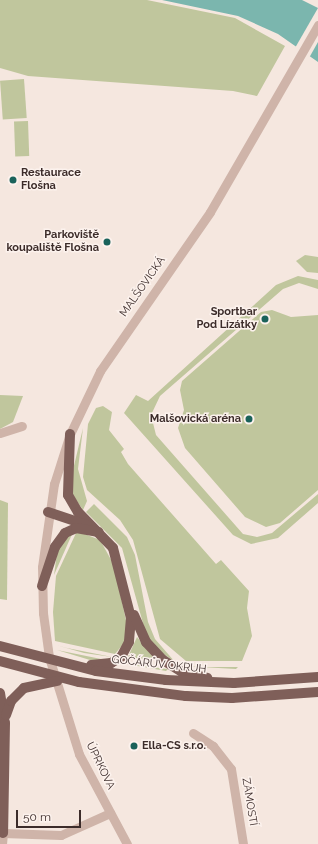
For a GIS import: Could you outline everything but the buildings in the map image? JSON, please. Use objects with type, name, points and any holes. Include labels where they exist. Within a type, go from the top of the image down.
[{"type":"main road","points":[[70,434],[67,486],[70,500],[78,512],[105,537],[117,555],[127,593],[140,632],[163,660],[189,674],[234,683]]},
{"type":"main road","points":[[48,512],[80,521],[105,537]]},
{"type":"main road","points":[[42,586],[55,547],[66,533],[81,528],[105,537]]},
{"type":"main road","points":[[65,664],[105,665],[121,657],[131,635],[127,593]]},
{"type":"main road","name":"GOČÁRŮV OKRUH","points":[[0,646],[65,664],[166,680],[234,683],[318,676]]},
{"type":"main road","points":[[0,661],[80,682]]},
{"type":"main road","points":[[5,723],[11,701],[24,688],[44,681],[80,682],[194,697],[318,692]]},
{"type":"main road","points":[[0,693],[5,723],[3,833]]},
{"type":"street","name":"MALŠOVICKÁ","points":[[43,613],[42,586],[48,512],[70,434],[100,371],[210,212],[318,25]]},
{"type":"street","points":[[0,434],[22,426]]},
{"type":"street","name":"ÚPRKOVA","points":[[43,613],[52,672],[70,728],[110,813],[127,844]]},
{"type":"street","name":"ZÁMOSTÍ","points":[[193,733],[213,746],[231,769],[244,844]]},
{"type":"street","points":[[2,844],[3,833],[61,835],[110,813]]},
{"type":"green space","points":[[0,0],[147,0],[235,18],[285,46],[257,96],[233,91],[28,76],[0,68]]},
{"type":"green space","points":[[24,79],[27,118],[3,120],[0,81]]},
{"type":"green space","points":[[14,121],[28,121],[29,156],[15,156]]},
{"type":"green space","points":[[305,255],[318,257],[318,273],[307,272],[296,261]]},
{"type":"green space","points":[[298,276],[318,280],[318,289],[299,283],[283,289],[160,396],[151,415],[156,435],[243,534],[257,537],[272,533],[318,494],[318,503],[278,538],[251,544],[233,535],[124,413],[136,395],[148,401],[276,285]]},
{"type":"green space","name":"Malšovická aréna","points":[[272,310],[291,317],[318,315],[318,490],[280,523],[266,527],[245,517],[185,448],[178,428],[184,410],[180,390],[182,381],[261,312]]},
{"type":"green space","points":[[0,395],[23,396],[13,422],[0,429]]},
{"type":"green space","points":[[103,406],[112,412],[109,430],[124,449],[121,452],[128,464],[216,564],[221,560],[249,591],[247,608],[252,636],[242,661],[186,661],[160,639],[133,540],[120,520],[87,490],[83,477],[88,424],[96,408]]},
{"type":"green space","points":[[83,428],[78,469],[87,501],[83,510],[72,494],[72,474]]},
{"type":"green space","points":[[0,500],[8,503],[7,600],[0,599]]},
{"type":"green space","points":[[94,504],[127,537],[135,555],[148,622],[155,639],[175,662],[158,650],[146,634],[122,548],[86,512]]},
{"type":"green space","points":[[77,531],[100,540],[114,565],[127,625],[124,643],[115,654],[55,641],[53,612],[56,576]]},
{"type":"green space","points":[[73,532],[54,575],[58,546]]},
{"type":"green space","points":[[137,637],[154,658],[154,660],[128,657]]},
{"type":"green space","points":[[56,645],[67,648],[112,657],[84,653]]},
{"type":"green space","points":[[57,650],[106,660],[90,660]]},
{"type":"green space","points":[[121,663],[167,669],[168,669],[166,671]]},
{"type":"green space","points":[[201,667],[238,667],[236,669]]},
{"type":"water","points":[[162,0],[302,0],[318,8],[318,62],[278,34],[238,16]]},
{"type":"pier","points":[[318,8],[318,42],[309,58],[295,48]]},
{"type":"place","name":"Restaurace Flošna","points":[[13,180]]},
{"type":"place","name":"Parkoviště koupaliště Flošna","points":[[107,242]]},
{"type":"place","name":"Sportbar Pod Lízátky","points":[[265,319]]},
{"type":"place","name":"Malšovická aréna","points":[[249,419]]},
{"type":"place","name":"Ella-CS s.r.o.","points":[[134,746]]}]
